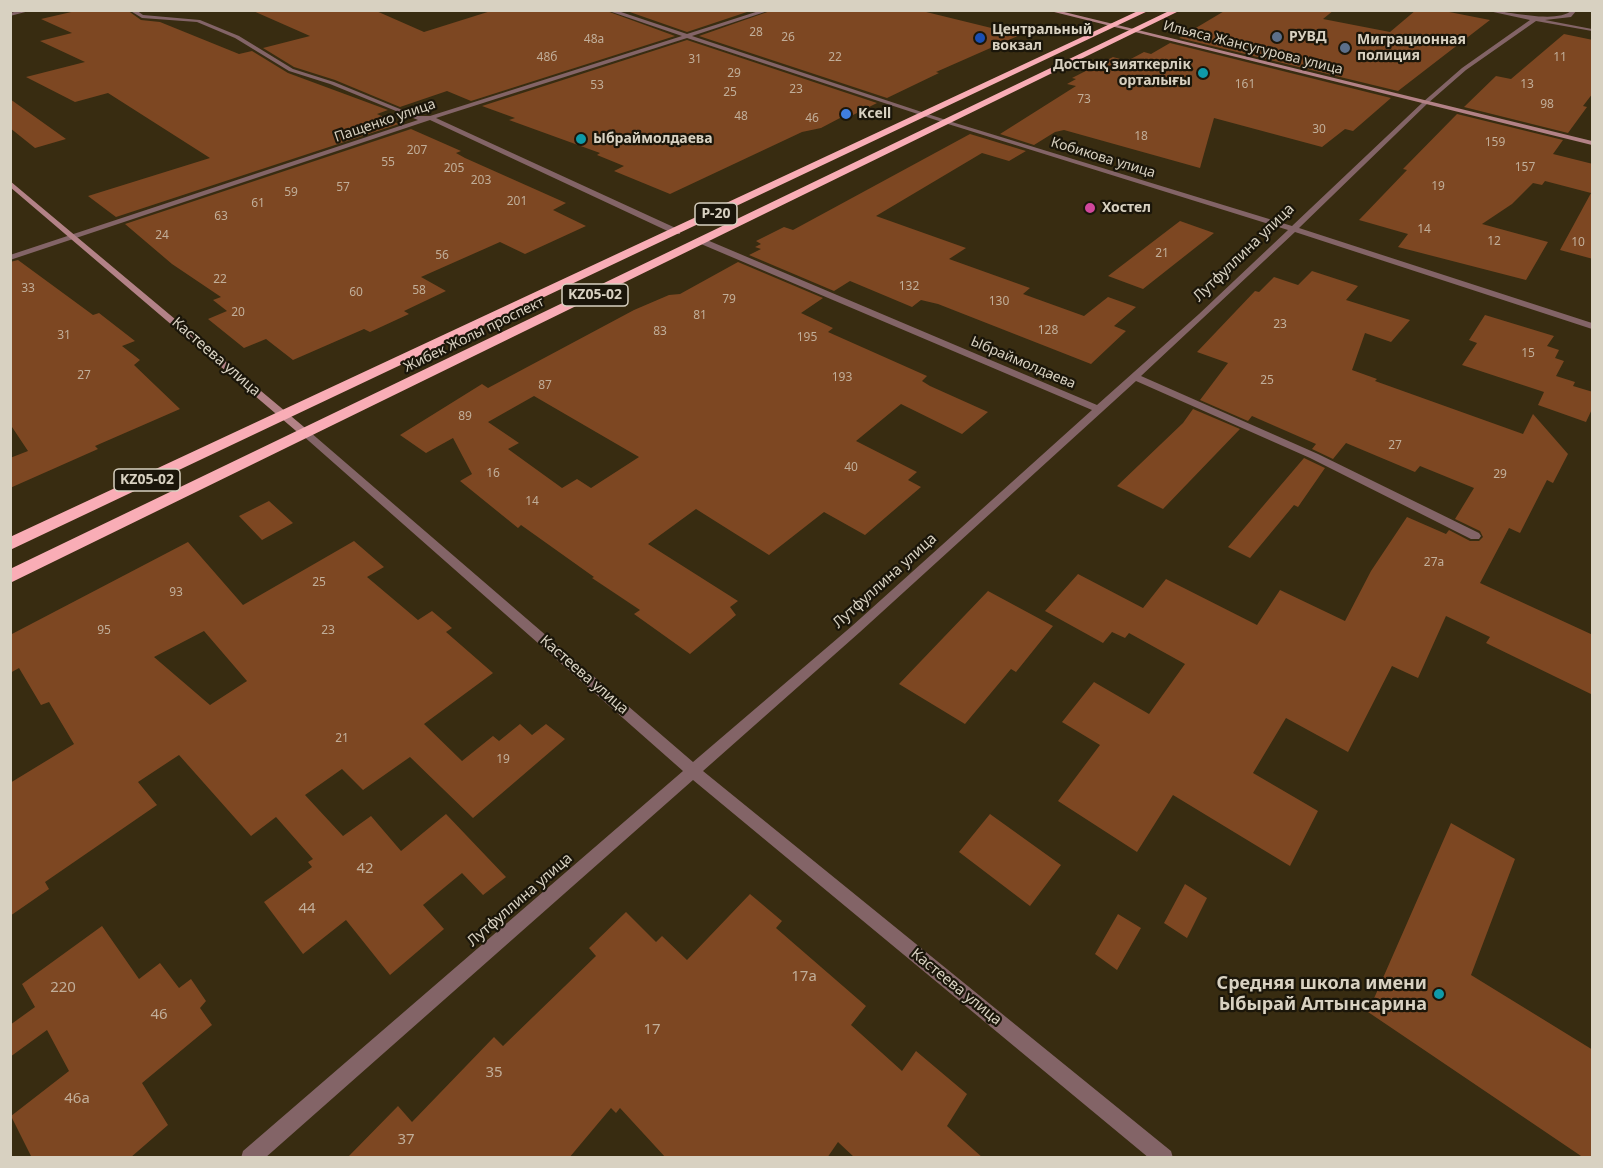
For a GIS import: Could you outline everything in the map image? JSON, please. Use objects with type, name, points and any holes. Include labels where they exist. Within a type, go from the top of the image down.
[{"type":"highway","name":"Жибек Жолы проспект","points":[[10,544],[1147,10]]},
{"type":"highway","name":"Жибек Жолы проспект","points":[[10,577],[950,123],[1178,10]]},
{"type":"street","points":[[10,15],[31,10]]},
{"type":"street","points":[[131,10],[142,15],[198,21],[237,37],[291,70],[332,83],[416,118],[430,118],[677,232]]},
{"type":"street","name":"Кобикова улица","points":[[608,10],[950,123],[1294,229],[1593,326]]},
{"type":"street","name":"Пащенко улица","points":[[10,258],[430,118],[692,37],[769,10]]},
{"type":"street","name":"Ильяса Жансугурова улица","points":[[1048,10],[1593,143]]},
{"type":"street","points":[[1486,10],[1534,15],[1593,30]]},
{"type":"street","name":"Лутфуллина улица","points":[[250,1158],[856,629],[1136,377],[1425,103],[1464,69],[1534,15],[1569,16],[1575,10]]},
{"type":"street","name":"Кастеева улица","points":[[10,183],[306,434],[693,771],[1164,1158]]},
{"type":"street","name":"Ыбраймолдаева","points":[[704,242],[1100,410]]},
{"type":"street","points":[[1136,377],[1314,456],[1475,536]]},
{"type":"building","points":[[80,10],[127,10],[141,20],[160,22],[239,54],[252,51],[288,73],[388,110],[377,114],[399,124],[116,217],[88,196],[210,158],[108,93],[75,102],[26,77],[85,62],[40,41],[72,33],[41,19]]},
{"type":"building","points":[[251,10],[374,10],[424,32],[494,10],[604,10],[675,36],[471,101],[447,91],[400,107],[335,80],[294,67],[263,48],[310,36]]},
{"type":"building","points":[[624,10],[753,10],[687,32]]},
{"type":"building","points":[[773,10],[918,10],[1020,35],[936,72],[939,73],[887,98],[699,36]]},
{"type":"building","points":[[1226,10],[1334,10],[1323,19],[1390,32],[1416,10],[1439,10],[1490,20],[1398,91],[1179,38]]},
{"type":"building","points":[[1564,34],[1593,40],[1593,93],[1583,106],[1587,107],[1568,133],[1464,107],[1496,76],[1511,79]]},
{"type":"building","points":[[687,40],[877,103],[845,119],[840,118],[821,128],[802,132],[670,194],[614,171],[624,166],[597,155],[600,153],[509,120],[515,118],[482,106]]},
{"type":"building","points":[[1170,43],[1391,98],[1353,131],[1345,129],[1322,147],[1214,118],[1200,168],[1064,130],[1055,132],[1034,145],[1000,134],[1076,86],[1067,84],[1076,79],[1072,78],[1113,57],[1127,61],[1144,52],[1151,54]]},
{"type":"building","points":[[10,99],[66,139],[35,148],[10,128]]},
{"type":"building","points":[[1457,114],[1563,140],[1553,154],[1593,164],[1593,259],[1560,250],[1591,193],[1545,181],[1542,185],[1533,183],[1512,204],[1482,224],[1548,242],[1526,280],[1398,247],[1408,234],[1359,220],[1407,170],[1403,169]]},
{"type":"building","points":[[411,129],[461,151],[456,153],[465,158],[566,203],[553,210],[586,226],[525,254],[500,242],[421,277],[446,291],[404,311],[409,314],[370,332],[364,329],[293,360],[266,339],[244,348],[208,319],[227,311],[213,300],[221,297],[172,264],[125,224]]},
{"type":"building","points":[[970,134],[1026,151],[1009,161],[982,153],[876,216],[966,248],[949,259],[1030,288],[1023,294],[1084,316],[1108,297],[1136,307],[1114,326],[1126,331],[1091,364],[938,304],[921,300],[912,307],[850,281],[834,291],[749,255],[761,249],[755,247],[761,244],[756,241],[784,227],[793,230]]},
{"type":"building","points":[[1180,221],[1214,233],[1143,289],[1108,276]]},
{"type":"building","points":[[18,260],[93,315],[99,313],[135,341],[122,346],[140,360],[134,365],[180,409],[95,446],[98,449],[10,488],[10,458],[28,451],[10,424],[10,262]]},
{"type":"building","points":[[738,262],[823,298],[801,313],[833,328],[828,332],[927,376],[922,381],[930,386],[988,412],[962,434],[901,404],[856,441],[917,472],[908,480],[921,487],[865,535],[824,512],[769,555],[696,509],[648,544],[738,601],[730,607],[736,615],[690,654],[634,614],[640,610],[592,578],[594,577],[521,525],[518,528],[460,481],[472,474],[453,438],[426,453],[400,435],[482,384],[488,388],[634,310],[669,295],[680,294]],"holes":[[[534,396],[639,457],[591,488],[577,479],[562,488],[508,449],[519,443],[488,422]]]},
{"type":"building","points":[[1312,271],[1358,286],[1346,300],[1410,320],[1391,342],[1365,333],[1352,370],[1377,379],[1375,381],[1523,434],[1533,414],[1568,454],[1553,483],[1547,480],[1520,533],[1509,528],[1480,583],[1593,635],[1593,695],[1486,643],[1490,637],[1446,616],[1418,678],[1392,666],[1348,752],[1286,718],[1253,773],[1318,811],[1290,866],[1173,795],[1137,852],[1058,801],[1100,745],[1062,722],[1094,682],[1149,714],[1185,664],[1129,633],[1125,638],[1112,632],[1103,643],[1045,611],[1078,574],[1143,608],[1166,579],[1257,625],[1280,590],[1345,621],[1371,571],[1407,517],[1446,534],[1449,530],[1470,541],[1479,541],[1483,537],[1480,531],[1455,519],[1474,488],[1420,466],[1415,472],[1346,443],[1333,459],[1312,449],[1316,444],[1252,416],[1248,421],[1200,400],[1228,363],[1197,352],[1255,291],[1259,292],[1274,277],[1298,285]]},
{"type":"building","points":[[1485,315],[1554,336],[1547,346],[1559,350],[1555,358],[1564,361],[1556,376],[1575,382],[1573,386],[1593,392],[1593,407],[1586,422],[1538,405],[1544,392],[1462,365],[1477,343],[1469,340]]},
{"type":"building","points":[[1193,409],[1240,429],[1163,509],[1117,486],[1183,423]]},
{"type":"building","points":[[1304,458],[1325,468],[1298,507],[1294,505],[1250,558],[1228,547]]},
{"type":"building","points":[[269,501],[293,523],[262,540],[239,516]]},
{"type":"building","points":[[354,541],[384,567],[367,577],[418,620],[432,611],[452,628],[446,632],[493,673],[424,724],[462,761],[493,736],[499,741],[520,724],[532,735],[546,724],[565,739],[473,818],[410,757],[363,790],[342,769],[305,795],[343,836],[371,816],[401,851],[446,814],[506,877],[483,895],[462,873],[423,905],[444,929],[390,975],[346,920],[303,954],[264,902],[312,867],[308,862],[313,859],[276,817],[251,836],[179,755],[138,782],[157,805],[45,882],[49,889],[10,916],[10,783],[74,744],[49,702],[41,705],[19,668],[10,673],[10,635],[188,542],[243,605]],"holes":[[[204,631],[247,681],[210,705],[154,657]]]},
{"type":"building","points":[[988,591],[1053,626],[1016,672],[1011,669],[965,724],[899,684]]},
{"type":"building","points":[[990,814],[1061,865],[1030,906],[959,852]]},
{"type":"building","name":"Средняя школа имени Ыбырай Алтынсарина","points":[[1451,823],[1515,859],[1471,975],[1593,1050],[1593,1158],[1584,1158],[1368,1012]]},
{"type":"building","points":[[1185,884],[1207,898],[1187,938],[1164,923]]},
{"type":"building","points":[[750,894],[782,921],[776,928],[866,1006],[851,1025],[902,1071],[916,1051],[967,1094],[947,1126],[983,1158],[855,1158],[838,1142],[827,1158],[666,1158],[620,1108],[616,1113],[611,1108],[569,1158],[347,1158],[398,1106],[412,1122],[494,1037],[503,1046],[596,956],[589,948],[626,912],[656,942],[662,936],[687,960]]},
{"type":"building","points":[[1118,914],[1141,928],[1117,970],[1095,954]]},
{"type":"building","points":[[102,926],[139,979],[160,963],[179,988],[191,979],[206,1001],[200,1008],[212,1025],[142,1083],[168,1125],[130,1158],[32,1158],[11,1116],[69,1071],[47,1030],[10,1057],[10,1025],[35,1007],[22,984]]},
{"type":"place","name":"РУВД","points":[[1277,37]]},
{"type":"place","name":"Центральный вокзал","points":[[980,38]]},
{"type":"place","name":"Миграционная полиция","points":[[1345,48]]},
{"type":"place","name":"Достық зияткерлік орталығы","points":[[1203,73]]},
{"type":"place","name":"Kcell","points":[[846,114]]},
{"type":"place","name":"Ыбраймолдаева","points":[[581,139]]},
{"type":"place","name":"Хостел","points":[[1090,208]]},
{"type":"place","name":"Средняя школа имени Ыбырай Алтынсарина","points":[[1439,994]]}]
